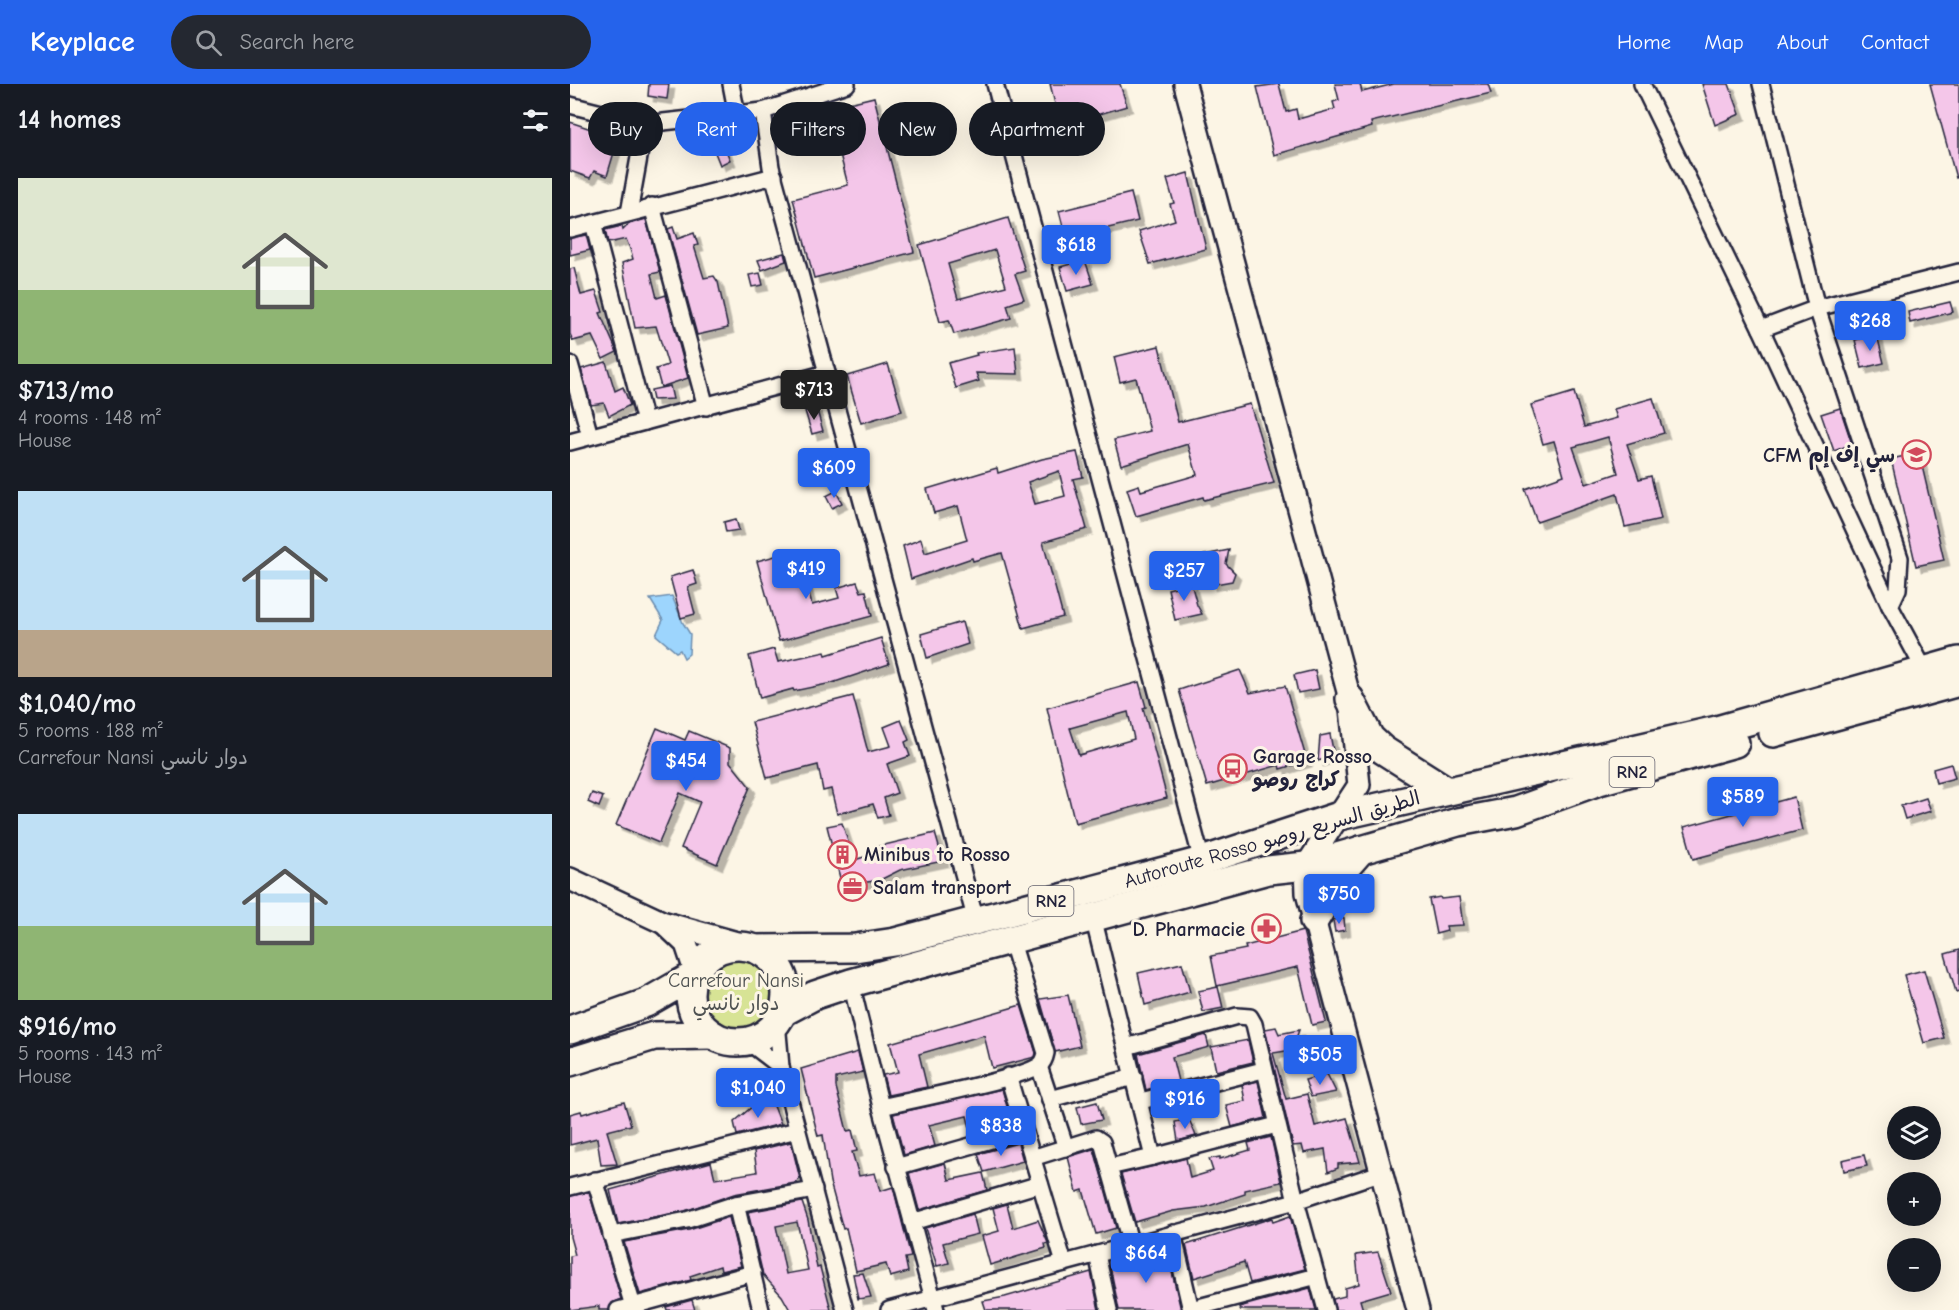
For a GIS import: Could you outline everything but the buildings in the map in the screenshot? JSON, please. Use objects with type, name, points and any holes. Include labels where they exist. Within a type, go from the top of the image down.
[{"type":"highway","name":"Autoroute Rosso الطريق السريع روصو","points":[[752,948],[855,948],[895,942],[1202,861],[1339,816],[1717,730],[1959,661]]},
{"type":"highway","name":"Autoroute Rosso الطريق السريع روصو","points":[[780,1017],[815,995],[851,983],[1268,870],[1306,866],[1458,822],[1516,811],[1599,781],[1959,682]]},
{"type":"highway","points":[[1350,699],[1370,738],[1383,750],[1446,790]]},
{"type":"highway","points":[[1314,921],[1347,866],[1361,850]]},
{"type":"highway","points":[[731,946],[752,948],[771,958],[784,979],[786,996],[780,1017],[764,1035],[747,1041],[727,1041],[713,1035],[700,1024],[692,1009],[690,992],[694,974],[703,960],[716,951],[731,946]]},
{"type":"highway","points":[[570,1030],[646,1004],[694,974]]},
{"type":"highway","points":[[570,1062],[654,1036],[713,1035]]},
{"type":"main road","points":[[1185,84],[1350,699],[1359,785],[1306,866],[1307,893],[1418,1310]]},
{"type":"main road","points":[[570,879],[662,922],[752,948]]},
{"type":"main road","points":[[662,922],[686,944],[694,974]]},
{"type":"street","points":[[731,84],[734,102]]},
{"type":"street","points":[[758,112],[847,84]]},
{"type":"street","points":[[995,84],[1202,861]]},
{"type":"street","points":[[1642,84],[1761,329],[1890,606],[1925,670]]},
{"type":"street","points":[[1761,84],[1817,308],[1900,558],[1898,589],[1890,606]]},
{"type":"street","points":[[570,105],[588,110]]},
{"type":"street","points":[[763,111],[774,176],[976,921]]},
{"type":"street","points":[[629,213],[639,156]]},
{"type":"street","points":[[570,229],[774,176]]},
{"type":"street","points":[[652,206],[706,407]]},
{"type":"street","points":[[593,223],[645,422]]},
{"type":"street","points":[[1761,329],[1817,308],[1959,272]]},
{"type":"street","points":[[570,364],[590,436]]},
{"type":"street","points":[[570,442],[827,373]]},
{"type":"street","points":[[1093,917],[1141,1101],[1153,1157]]},
{"type":"street","points":[[880,1107],[1008,1077],[1039,1066],[1046,1053],[1011,939]]},
{"type":"street","points":[[851,983],[880,1107],[934,1304]]},
{"type":"street","points":[[1126,1047],[1245,1014],[1250,1017],[1254,1024],[1263,1070],[1326,1310]]},
{"type":"street","points":[[780,1017],[781,1067],[845,1310]]},
{"type":"street","points":[[747,1041],[781,1067]]},
{"type":"street","points":[[1039,1066],[1066,1148]]},
{"type":"street","points":[[1141,1101],[1263,1070]]},
{"type":"street","points":[[1008,1077],[1064,1263]]},
{"type":"street","points":[[1050,1099],[1134,1077]]},
{"type":"street","points":[[1109,1167],[1277,1125]]},
{"type":"street","points":[[570,1187],[797,1130]]},
{"type":"street","points":[[896,1167],[1023,1131]]},
{"type":"street","points":[[1032,1158],[1100,1139],[1131,1245]]},
{"type":"street","points":[[889,1310],[934,1304],[1064,1263],[1296,1201],[1380,1173]]},
{"type":"street","points":[[595,1180],[611,1236],[625,1308],[753,1273]]},
{"type":"street","points":[[912,1222],[1040,1184]]},
{"type":"street","points":[[611,1236],[687,1220],[736,1204],[814,1190]]},
{"type":"street","points":[[736,1204],[761,1310]]},
{"type":"street","points":[[1173,1233],[1191,1310],[1317,1276]]},
{"type":"street","points":[[1097,1254],[1109,1310]]},
{"type":"green space","name":"Carrefour Nansi دوار نانسي","points":[[736,952],[751,955],[764,964],[773,977],[776,992],[773,1007],[764,1020],[751,1029],[736,1032],[721,1029],[708,1020],[699,1007],[696,992],[699,977],[708,964],[721,955]]},
{"type":"water","points":[[672,596],[690,634],[689,654],[684,658],[680,650],[676,652],[656,635],[663,620],[650,599]]},
{"type":"place","name":"CFM سي إف إم","points":[[1916,455]]},
{"type":"place","name":"Garage Rosso كراج روصو","points":[[1232,768]]},
{"type":"place","name":"Minibus to Rosso","points":[[843,854]]},
{"type":"place","name":"Salam transport","points":[[852,887]]},
{"type":"place","name":"D. Pharmacie","points":[[1266,929]]}]
